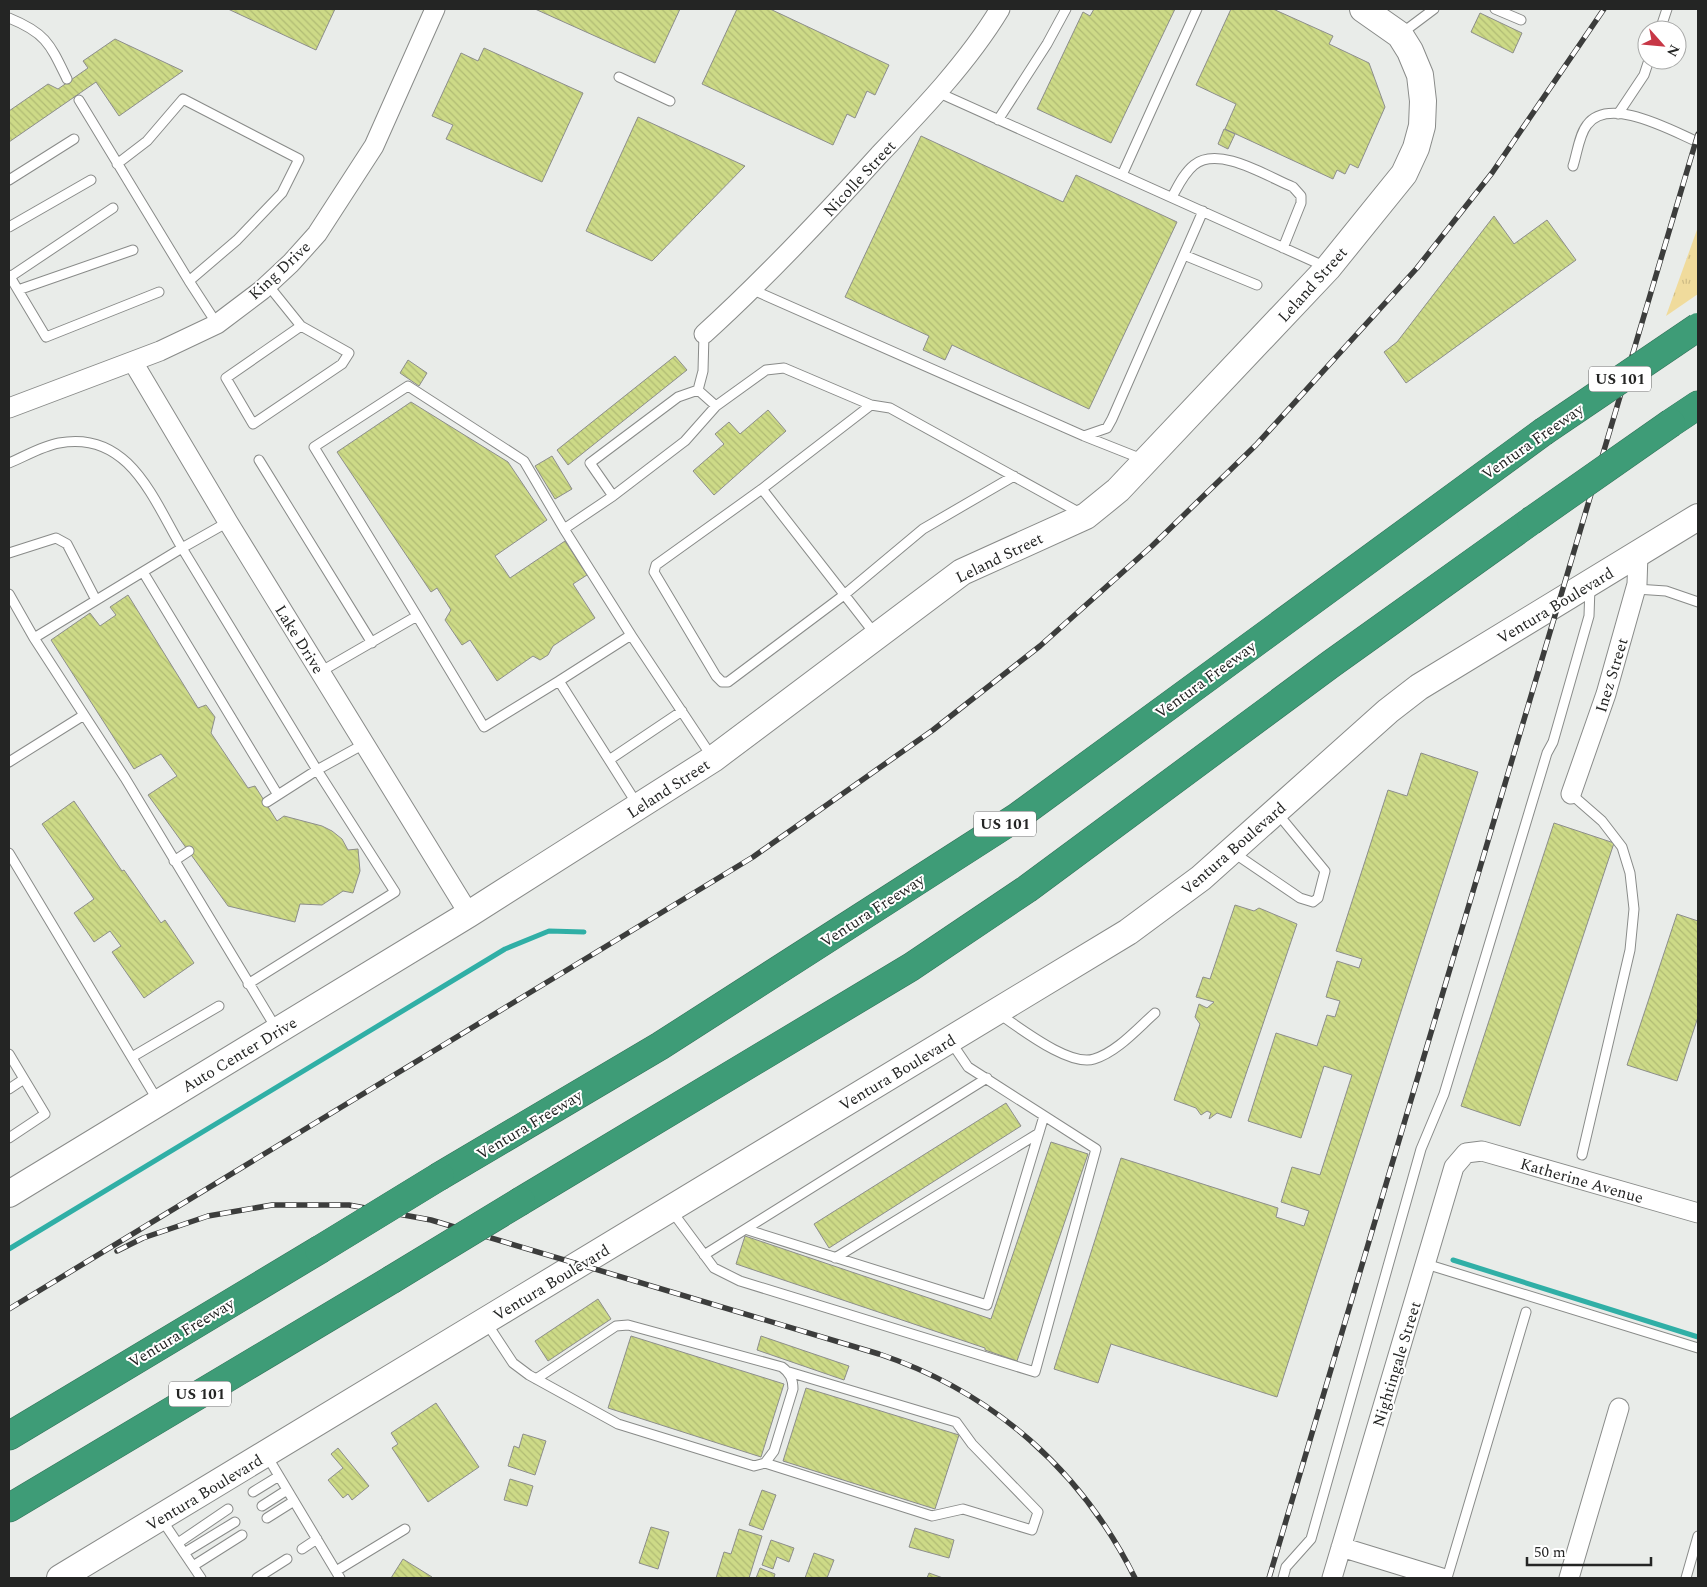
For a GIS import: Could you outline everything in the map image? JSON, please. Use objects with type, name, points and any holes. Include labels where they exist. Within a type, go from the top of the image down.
[{"type":"highway","name":"Ventura Freeway","points":[[9,1436],[440,1176],[660,1046],[1016,817],[1542,432],[1698,327]]},
{"type":"highway","name":"US 101","points":[[9,1508],[911,967],[1027,889],[1331,664],[1531,521],[1698,405]]},
{"type":"street","name":"King Drive","points":[[9,408],[132,362],[217,324],[268,285],[317,234],[374,146],[435,9]]},
{"type":"street","name":"Nicolle Street","points":[[704,334],[753,290],[937,91],[1000,9]]},
{"type":"street","points":[[1363,9],[1400,35]]},
{"type":"street","name":"Leland Street","points":[[469,914],[713,759],[962,572],[1086,516],[1147,461],[1328,268],[1404,174],[1416,148],[1422,126],[1423,101],[1420,75],[1410,51],[1400,35]]},
{"type":"street","name":"Lake Drive","points":[[132,362],[469,914]]},
{"type":"street","name":"Ventura Boulevard","points":[[60,1578],[160,1518],[272,1465],[485,1322],[1128,932],[1165,906],[1232,851],[1388,711],[1419,687],[1698,517]]},
{"type":"street","name":"Inez Street","points":[[1571,794],[1606,694],[1636,589],[1638,554]]},
{"type":"street","name":"Auto Center Drive","points":[[9,1194],[469,914]]},
{"type":"street","name":"Katherine Avenue","points":[[1466,1153],[1482,1151],[1698,1213]]},
{"type":"street","name":"Nightingale Street","points":[[1332,1578],[1454,1167],[1466,1153]]},
{"type":"street","points":[[1569,1578],[1619,1408]]},
{"type":"street","points":[[1341,1547],[1442,1578]]},
{"type":"lane","points":[[998,120],[1047,44],[1066,9]]},
{"type":"lane","points":[[1122,175],[1197,9]]},
{"type":"lane","points":[[1400,35],[1434,9]]},
{"type":"lane","points":[[1500,10],[1521,20]]},
{"type":"lane","points":[[9,18],[32,28],[52,48],[67,79]]},
{"type":"lane","points":[[1618,114],[1646,70]]},
{"type":"lane","points":[[619,77],[670,101]]},
{"type":"lane","points":[[937,91],[1328,268]]},
{"type":"lane","points":[[117,164],[147,141],[183,99],[299,159],[282,193],[237,240],[189,281]]},
{"type":"lane","points":[[79,100],[217,324]]},
{"type":"lane","points":[[1573,166],[1587,125],[1603,113],[1634,115],[1698,142]]},
{"type":"lane","points":[[9,180],[74,139]]},
{"type":"lane","points":[[1172,197],[1180,182],[1195,165],[1209,158],[1226,158],[1292,187],[1301,196],[1301,203],[1284,248]]},
{"type":"lane","points":[[9,226],[91,180]]},
{"type":"lane","points":[[113,208],[9,276],[46,337],[159,292]]},
{"type":"lane","points":[[1084,436],[1107,428],[1112,419],[1203,211]]},
{"type":"lane","points":[[18,290],[133,250]]},
{"type":"lane","points":[[1184,254],[1257,285]]},
{"type":"lane","points":[[268,285],[301,326],[348,353],[342,364],[253,424],[226,378],[301,326]]},
{"type":"lane","points":[[753,290],[1084,436],[1147,461]]},
{"type":"lane","points":[[698,390],[703,372],[704,334]]},
{"type":"lane","points":[[564,529],[613,496],[684,441],[716,406],[766,370],[784,368],[871,405],[890,408],[1086,516]]},
{"type":"lane","points":[[631,635],[484,726],[314,447],[408,386],[524,461],[564,529],[631,635],[713,759]]},
{"type":"lane","points":[[698,390],[716,406]]},
{"type":"lane","points":[[613,496],[590,463],[678,397],[698,390]]},
{"type":"lane","points":[[871,405],[762,489],[656,565],[654,572],[716,676],[722,682],[728,682],[844,595],[923,528],[1014,476]]},
{"type":"lane","points":[[9,463],[58,443],[89,441],[116,452],[140,475],[316,770],[395,892],[248,984]]},
{"type":"lane","points":[[259,460],[372,643]]},
{"type":"lane","points":[[762,489],[876,636]]},
{"type":"lane","points":[[34,638],[228,522]]},
{"type":"lane","points":[[9,553],[56,538],[62,540],[67,544],[96,600]]},
{"type":"lane","points":[[143,572],[278,795]]},
{"type":"lane","points":[[1283,1578],[1286,1567],[1311,1540],[1421,1149],[1442,1100],[1547,753],[1558,724],[1589,616],[1590,584]]},
{"type":"lane","points":[[1636,589],[1666,591],[1698,602]]},
{"type":"lane","points":[[9,594],[34,638],[84,715],[277,1031]]},
{"type":"lane","points":[[320,672],[417,616]]},
{"type":"lane","points":[[559,681],[638,807]]},
{"type":"lane","points":[[609,760],[682,711]]},
{"type":"lane","points":[[9,762],[84,715]]},
{"type":"lane","points":[[267,802],[316,770],[364,744]]},
{"type":"lane","points":[[1571,794],[1602,821],[1622,847],[1630,873],[1634,909],[1630,950],[1582,1155]]},
{"type":"lane","points":[[1232,851],[1300,898],[1313,902],[1318,898],[1325,871],[1277,812]]},
{"type":"lane","points":[[174,861],[189,851]]},
{"type":"lane","points":[[9,853],[160,1103]]},
{"type":"lane","points":[[132,1058],[219,1006]]},
{"type":"lane","points":[[996,1012],[1047,1045],[1081,1061],[1094,1059],[1113,1049],[1155,1013]]},
{"type":"lane","points":[[670,1210],[714,1268],[740,1281],[1035,1372],[1096,1149],[968,1067],[949,1041]]},
{"type":"lane","points":[[9,1054],[45,1114],[9,1138]]},
{"type":"lane","points":[[704,1255],[748,1230],[987,1078]]},
{"type":"lane","points":[[9,1088],[24,1079]]},
{"type":"lane","points":[[748,1230],[987,1305],[1044,1116]]},
{"type":"lane","points":[[835,1258],[1039,1133]]},
{"type":"lane","points":[[1426,1264],[1698,1348]]},
{"type":"lane","points":[[1447,1578],[1526,1312]]},
{"type":"lane","points":[[485,1322],[513,1363],[536,1379],[618,1424],[754,1466],[765,1463],[932,1516],[963,1509],[1032,1530],[1038,1512],[972,1444],[956,1422],[789,1372],[782,1367],[628,1325],[616,1326],[536,1379]]},
{"type":"lane","points":[[765,1463],[774,1451],[792,1389],[793,1381],[789,1372]]},
{"type":"lane","points":[[253,1492],[272,1465],[338,1575],[405,1529]]},
{"type":"lane","points":[[262,1506],[287,1490]]},
{"type":"lane","points":[[267,1518],[294,1501]]},
{"type":"lane","points":[[178,1542],[228,1509]]},
{"type":"lane","points":[[160,1518],[201,1578]]},
{"type":"lane","points":[[184,1553],[235,1522]]},
{"type":"lane","points":[[193,1566],[242,1535]]},
{"type":"lane","points":[[1686,1578],[1698,1536]]},
{"type":"lane","points":[[302,1549],[317,1540]]},
{"type":"lane","points":[[257,1578],[287,1559]]},
{"type":"green space","points":[[1698,227],[1698,294],[1666,316]]},
{"type":"building","points":[[228,9],[335,9],[316,50]]},
{"type":"building","points":[[535,9],[680,9],[655,63]]},
{"type":"building","points":[[737,9],[770,9],[889,65],[875,95],[867,91],[855,118],[847,114],[833,145],[702,84]]},
{"type":"building","points":[[1094,9],[1175,9],[1111,143],[1037,109],[1083,12],[1090,16]]},
{"type":"building","points":[[1231,9],[1273,9],[1333,36],[1329,44],[1369,63],[1385,107],[1358,168],[1350,164],[1345,174],[1337,170],[1333,179],[1225,129],[1236,104],[1196,85]]},
{"type":"building","points":[[1480,13],[1522,33],[1513,53],[1471,32]]},
{"type":"building","points":[[115,39],[183,71],[119,116],[96,82],[9,142],[9,111],[48,84],[58,89],[88,68],[83,61]]},
{"type":"building","points":[[484,48],[583,93],[542,182],[446,139],[453,125],[432,116],[461,53],[478,61]]},
{"type":"building","points":[[638,117],[745,166],[652,261],[586,231]]},
{"type":"building","points":[[1224,129],[1235,134],[1228,149],[1218,144]]},
{"type":"building","points":[[921,136],[1063,202],[1076,175],[1177,222],[1089,409],[952,345],[945,360],[923,350],[929,336],[845,297]]},
{"type":"building","points":[[1494,216],[1514,244],[1547,220],[1576,260],[1406,383],[1384,352],[1397,342]]},
{"type":"building","points":[[675,356],[687,370],[568,465],[557,450]]},
{"type":"building","points":[[408,360],[427,373],[419,386],[400,373]]},
{"type":"building","points":[[411,402],[508,462],[547,520],[495,556],[510,578],[565,541],[587,575],[573,584],[595,618],[553,646],[548,655],[540,660],[533,656],[497,681],[470,640],[462,645],[445,620],[451,610],[437,588],[431,592],[337,452]]},
{"type":"building","points":[[768,410],[786,431],[714,495],[693,471],[724,444],[715,434],[729,422],[740,434]]},
{"type":"building","points":[[552,456],[572,489],[555,499],[535,466]]},
{"type":"building","points":[[128,595],[198,708],[206,705],[215,717],[211,733],[248,788],[255,786],[277,821],[284,816],[322,826],[342,839],[348,850],[358,849],[360,871],[353,893],[343,891],[322,905],[300,904],[295,922],[228,906],[148,795],[177,776],[161,754],[134,769],[51,640],[90,613],[100,626],[116,615],[110,607]]},
{"type":"building","points":[[1421,753],[1478,772],[1277,1397],[1111,1344],[1098,1383],[1054,1369],[1121,1158],[1278,1208],[1276,1217],[1304,1226],[1309,1211],[1281,1202],[1292,1167],[1320,1175],[1352,1075],[1324,1066],[1301,1138],[1248,1121],[1276,1033],[1317,1046],[1327,1015],[1335,1017],[1340,1001],[1326,997],[1337,961],[1359,968],[1362,959],[1336,951],[1388,790],[1407,796]]},
{"type":"building","points":[[74,801],[122,871],[124,870],[161,923],[165,920],[194,963],[144,998],[112,952],[121,946],[110,931],[94,942],[74,913],[94,899],[42,824]]},
{"type":"building","points":[[1554,823],[1614,843],[1520,1126],[1461,1106]]},
{"type":"building","points":[[1235,905],[1254,911],[1259,908],[1297,924],[1231,1118],[1217,1113],[1209,1119],[1211,1113],[1207,1111],[1201,1115],[1196,1108],[1174,1100],[1200,1024],[1195,1017],[1199,1004],[1207,1008],[1214,1002],[1196,997],[1203,977],[1210,979]]},
{"type":"building","points":[[1677,914],[1698,921],[1698,1017],[1677,1081],[1627,1065]]},
{"type":"building","points":[[1006,1103],[1021,1126],[829,1248],[814,1224]]},
{"type":"building","points":[[1051,1142],[1088,1154],[1017,1361],[985,1350],[985,1348],[736,1264],[745,1236],[991,1319]]},
{"type":"building","points":[[598,1299],[611,1319],[548,1361],[535,1341]]},
{"type":"building","points":[[631,1336],[784,1384],[761,1457],[608,1408]]},
{"type":"building","points":[[761,1336],[849,1366],[844,1380],[757,1350]]},
{"type":"building","points":[[806,1388],[959,1435],[935,1509],[783,1461]]},
{"type":"building","points":[[436,1403],[479,1467],[428,1502],[392,1448],[398,1444],[391,1433]]},
{"type":"building","points":[[523,1434],[546,1441],[535,1475],[508,1466],[514,1446],[519,1448]]},
{"type":"building","points":[[338,1448],[369,1486],[352,1500],[348,1494],[343,1498],[328,1480],[343,1468],[331,1454]]},
{"type":"building","points":[[510,1479],[533,1486],[527,1506],[504,1500]]},
{"type":"building","points":[[762,1490],[776,1495],[763,1530],[749,1525]]},
{"type":"building","points":[[651,1527],[669,1532],[658,1569],[639,1563]]},
{"type":"building","points":[[915,1528],[954,1540],[949,1558],[909,1547]]},
{"type":"building","points":[[739,1529],[762,1536],[749,1578],[716,1578],[724,1552],[731,1554]]},
{"type":"building","points":[[771,1540],[794,1548],[789,1562],[777,1557],[773,1569],[762,1565]]},
{"type":"building","points":[[814,1553],[834,1560],[827,1578],[805,1578]]},
{"type":"building","points":[[403,1559],[432,1577],[391,1578]]},
{"type":"building","points":[[760,1568],[775,1574],[774,1578],[756,1578]]},
{"type":"building","points":[[929,1573],[943,1578],[927,1578]]},
{"type":"waterway","points":[[9,1249],[505,949],[549,931],[584,932]]},
{"type":"waterway","points":[[1453,1260],[1698,1337]]},
{"type":"railway","points":[[9,1309],[753,857],[933,730],[1040,646],[1152,546],[1256,445],[1417,268],[1492,173],[1604,9]]},
{"type":"railway","points":[[1269,1578],[1698,134]]},
{"type":"railway","points":[[117,1251],[143,1238],[208,1216],[272,1205],[349,1205],[431,1220],[879,1354],[921,1370],[960,1390],[996,1413],[1030,1440],[1061,1470],[1089,1503],[1113,1539],[1135,1578]]}]
